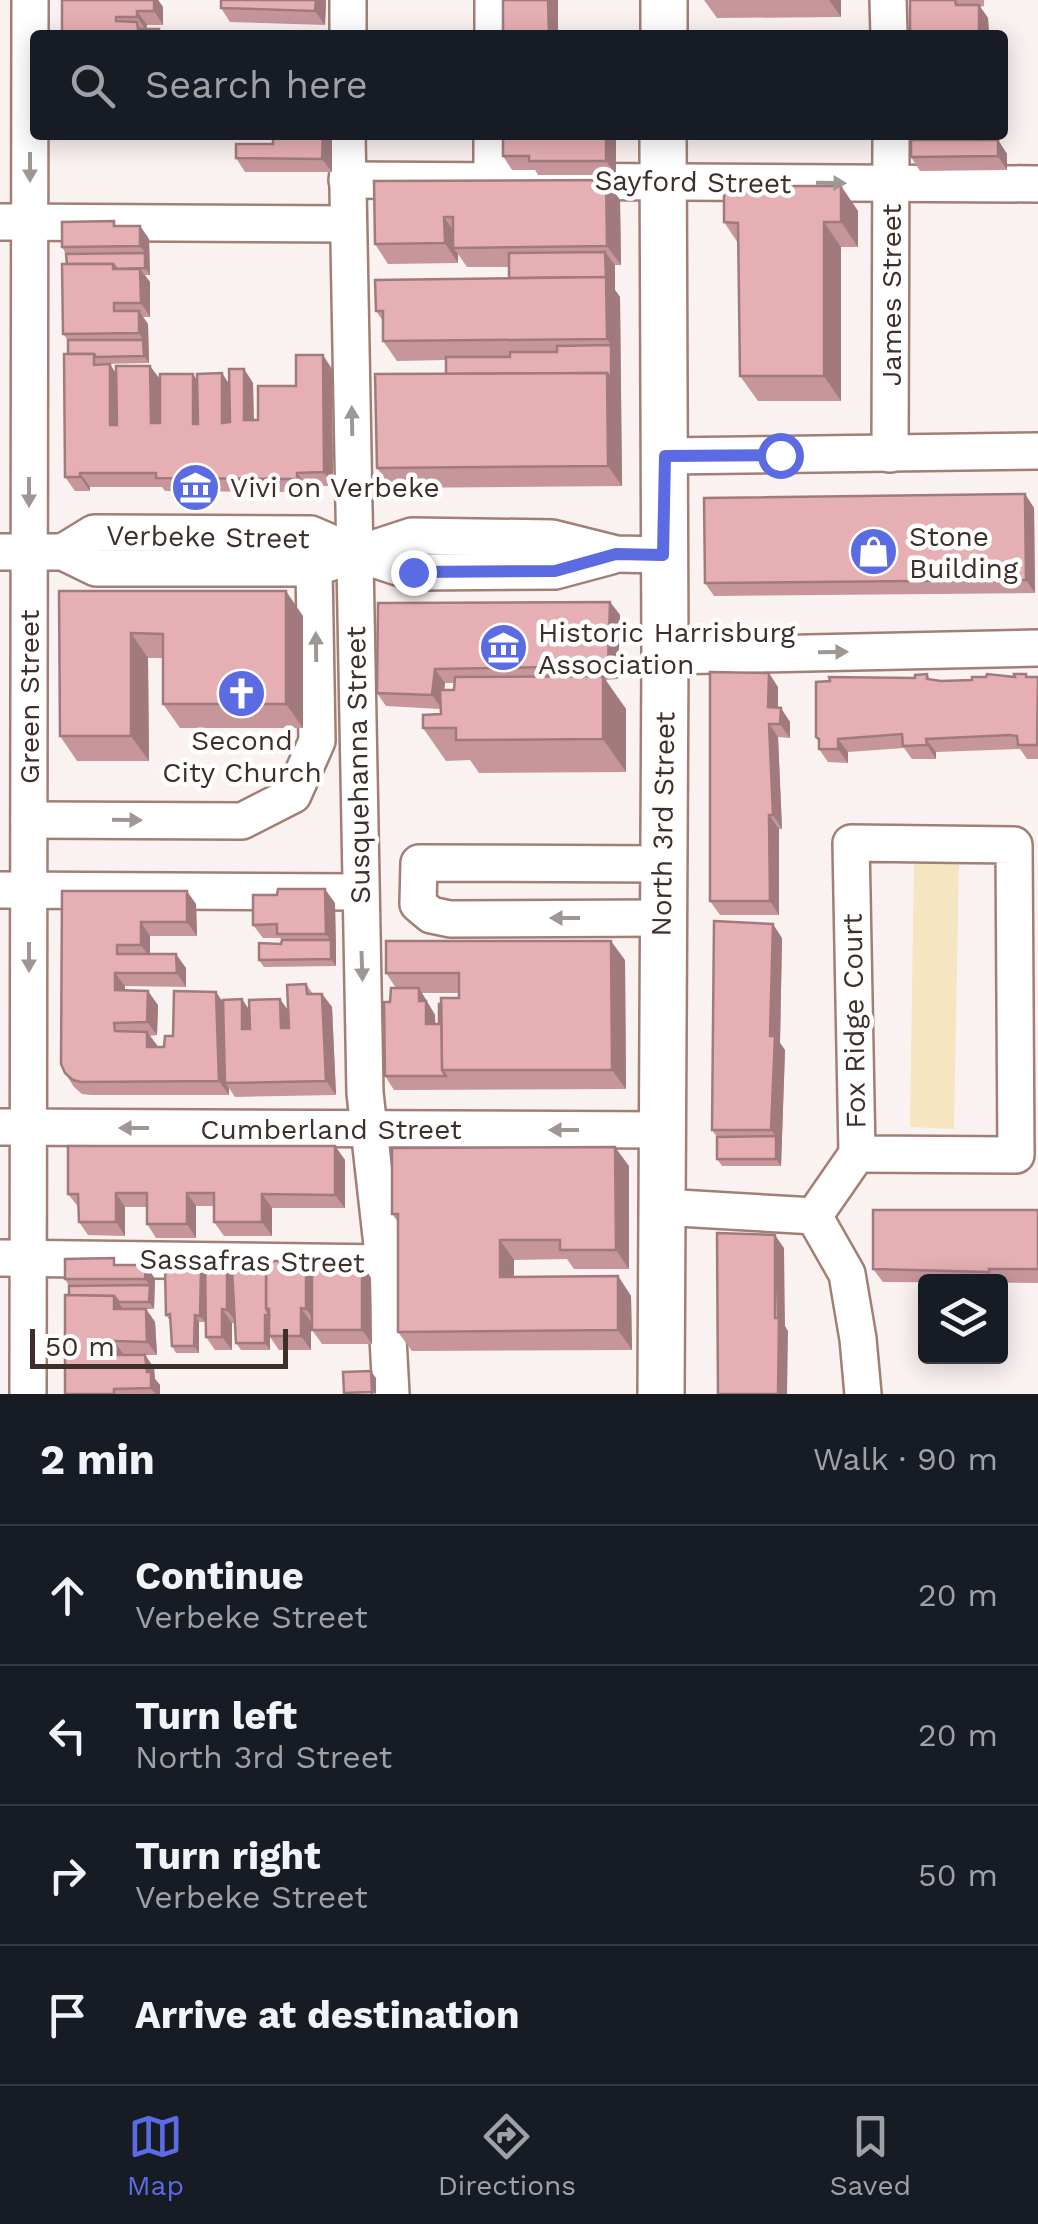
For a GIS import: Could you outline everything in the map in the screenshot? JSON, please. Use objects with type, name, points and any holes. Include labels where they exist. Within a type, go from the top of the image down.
[{"type":"main road","points":[[664,0],[664,30]]},
{"type":"main road","name":"North 3rd Street","points":[[661,1394],[663,140]]},
{"type":"street","name":"Green Street","points":[[28,1394],[14,1257],[14,890],[29,820],[31,552],[15,222],[30,0]]},
{"type":"street","points":[[348,0],[348,30]]},
{"type":"street","points":[[492,0],[492,30]]},
{"type":"street","points":[[888,0],[889,30]]},
{"type":"street","name":"Susquehanna Street","points":[[348,140],[360,886],[368,1128],[384,1264],[391,1394]]},
{"type":"street","points":[[492,140],[492,180]]},
{"type":"street","name":"James Street","points":[[890,454],[891,140]]},
{"type":"street","name":"Sayford Street","points":[[347,180],[1038,184]]},
{"type":"street","points":[[15,222],[348,224]]},
{"type":"street","points":[[665,456],[1038,451]]},
{"type":"street","name":"Verbeke Street","points":[[31,552],[94,533],[130,533],[311,534],[355,553]]},
{"type":"street","name":"Verbeke Street","points":[[31,552],[96,568],[314,568],[412,536],[552,538],[616,554],[663,555]]},
{"type":"street","points":[[29,820],[242,821],[292,795],[317,740],[314,568]]},
{"type":"street","points":[[665,656],[1038,648]]},
{"type":"street","name":"Fox Ridge Court","points":[[851,843],[1014,845],[1027,974],[1016,1155],[857,1154],[851,843]]},
{"type":"street","points":[[662,918],[450,919],[430,915],[418,904],[419,863],[663,864]]},
{"type":"street","points":[[14,890],[360,886],[419,879]]},
{"type":"street","name":"Cumberland Street","points":[[14,1128],[662,1130]]},
{"type":"street","points":[[814,1216],[857,1154]]},
{"type":"street","points":[[662,1207],[814,1216]]},
{"type":"street","points":[[814,1216],[847,1274],[863,1394]]},
{"type":"street","name":"Sassafras Street","points":[[14,1257],[384,1264]]},
{"type":"shaded area","points":[[914,858],[959,859],[954,1129],[910,1127]]},
{"type":"building","points":[[62,0],[154,0],[154,11],[137,11],[137,17],[116,17],[116,21],[137,22],[138,29],[159,29],[159,30],[62,30]]},
{"type":"building","points":[[221,0],[316,0],[315,11],[221,8]]},
{"type":"building","points":[[503,0],[548,0],[549,30],[503,30]]},
{"type":"building","points":[[910,0],[955,0],[956,5],[979,5],[979,30],[910,30]]},
{"type":"building","points":[[273,140],[323,140],[322,159],[236,158],[236,144],[273,144]]},
{"type":"building","points":[[503,140],[606,140],[606,161],[529,161],[529,156],[503,156]]},
{"type":"building","points":[[911,140],[998,140],[998,156],[911,157]]},
{"type":"building","points":[[606,180],[607,246],[453,248],[453,217],[444,217],[445,243],[375,244],[374,181]]},
{"type":"building","points":[[724,186],[841,186],[841,222],[824,222],[824,376],[740,376],[738,223],[724,222]]},
{"type":"building","points":[[114,221],[114,226],[140,226],[140,246],[62,247],[62,222]]},
{"type":"building","points":[[605,252],[606,277],[509,278],[509,253]]},
{"type":"building","points":[[145,253],[145,268],[117,269],[113,264],[67,264],[66,254]]},
{"type":"building","points":[[62,264],[113,264],[113,269],[140,269],[141,303],[114,303],[114,311],[139,311],[139,333],[63,334]]},
{"type":"building","points":[[606,277],[607,339],[383,341],[383,311],[376,311],[375,280]]},
{"type":"building","points":[[68,340],[143,340],[144,356],[68,354]]},
{"type":"building","points":[[611,345],[611,379],[607,373],[446,374],[446,357],[510,357],[510,352],[557,352],[557,346]]},
{"type":"building","points":[[64,354],[94,354],[94,365],[110,364],[110,425],[117,425],[116,366],[150,366],[151,423],[160,423],[160,374],[193,374],[193,424],[198,424],[197,374],[222,373],[222,423],[230,422],[229,369],[244,369],[244,420],[258,420],[258,386],[296,386],[296,355],[323,355],[324,472],[297,473],[297,479],[156,478],[156,473],[80,473],[80,477],[65,477]]},
{"type":"building","points":[[607,373],[608,466],[377,468],[375,374]]},
{"type":"building","name":"Stone Building","points":[[1025,494],[1026,580],[705,583],[704,498]]},
{"type":"building","name":"Second City Church","points":[[59,591],[286,591],[286,704],[163,704],[163,634],[131,633],[131,736],[60,736]]},
{"type":"building","name":"Historic Harrisburg Association","points":[[610,602],[608,666],[435,669],[432,695],[377,693],[378,603]]},
{"type":"building","points":[[710,672],[769,673],[768,707],[781,708],[780,724],[769,724],[773,815],[769,815],[770,901],[710,901]]},
{"type":"building","points":[[927,674],[927,679],[941,681],[972,680],[987,674],[1038,677],[1037,745],[1018,745],[1017,736],[1010,735],[926,739],[927,745],[903,746],[902,734],[838,739],[838,749],[819,749],[816,682],[830,681],[829,677],[915,678]]},
{"type":"building","points":[[603,676],[603,739],[456,740],[456,728],[423,728],[423,715],[441,714],[440,690],[454,690],[455,677]]},
{"type":"building","points":[[278,889],[325,889],[326,934],[277,934],[277,924],[253,925],[253,895],[277,895]]},
{"type":"building","points":[[62,891],[187,891],[187,922],[141,922],[141,945],[117,945],[117,954],[176,954],[177,973],[115,973],[115,990],[148,991],[147,1022],[114,1023],[115,1031],[147,1032],[147,1047],[164,1047],[165,1036],[173,1036],[174,991],[216,992],[219,1081],[81,1082],[65,1073],[61,1064]]},
{"type":"building","points":[[714,921],[773,924],[770,1036],[775,1036],[771,1130],[712,1130]]},
{"type":"building","points":[[282,940],[331,940],[331,959],[259,960],[259,943],[281,944]]},
{"type":"building","points":[[386,941],[611,941],[612,1070],[442,1070],[441,998],[459,998],[459,973],[386,973]]},
{"type":"building","points":[[306,984],[307,994],[322,994],[326,1081],[225,1083],[223,1000],[242,999],[242,1029],[250,1029],[249,1000],[280,999],[281,1028],[289,1028],[287,985]]},
{"type":"building","points":[[391,988],[419,988],[419,1001],[426,1001],[426,1024],[439,1024],[441,1004],[442,1070],[446,1076],[385,1076],[384,1002],[390,1002]]},
{"type":"building","points":[[776,1136],[776,1159],[717,1159],[717,1137]]},
{"type":"building","points":[[68,1146],[335,1146],[335,1195],[262,1194],[262,1222],[214,1222],[214,1193],[187,1193],[187,1224],[147,1224],[147,1193],[116,1193],[116,1222],[79,1222],[78,1194],[68,1194]]},
{"type":"building","points":[[615,1147],[616,1250],[560,1250],[560,1240],[500,1240],[500,1277],[618,1276],[618,1330],[398,1332],[398,1214],[392,1214],[392,1148]]},
{"type":"building","points":[[873,1210],[1038,1210],[1038,1269],[873,1269]]},
{"type":"building","points":[[717,1233],[775,1235],[778,1394],[718,1394]]},
{"type":"building","points":[[114,1258],[114,1265],[146,1265],[145,1279],[65,1279],[65,1259]]},
{"type":"building","points":[[205,1261],[227,1261],[227,1310],[222,1309],[222,1337],[206,1337]]},
{"type":"building","points":[[266,1261],[306,1261],[306,1309],[301,1308],[301,1336],[269,1336]]},
{"type":"building","points":[[312,1264],[362,1264],[362,1330],[312,1330]]},
{"type":"building","points":[[266,1267],[269,1315],[265,1315],[265,1343],[236,1343],[232,1268]]},
{"type":"building","points":[[165,1269],[201,1269],[200,1316],[195,1315],[194,1346],[172,1346],[170,1314],[166,1315]]},
{"type":"building","points":[[150,1285],[149,1302],[69,1295],[69,1286]]},
{"type":"building","points":[[65,1295],[114,1296],[114,1309],[146,1309],[147,1342],[114,1341],[114,1355],[145,1355],[151,1388],[114,1389],[114,1394],[65,1394]]},
{"type":"building","points":[[371,1371],[372,1392],[344,1393],[343,1372]]},
{"type":"place","name":"Vivi on Verbeke","points":[[195,487]]},
{"type":"place","name":"Stone Building","points":[[874,552]]},
{"type":"place","name":"Historic Harrisburg Association","points":[[503,648]]},
{"type":"place","name":"Second City Church","points":[[242,693]]},
{"type":"route","points":[[413,572],[555,571],[616,554],[663,555],[665,456],[780,455]]}]
